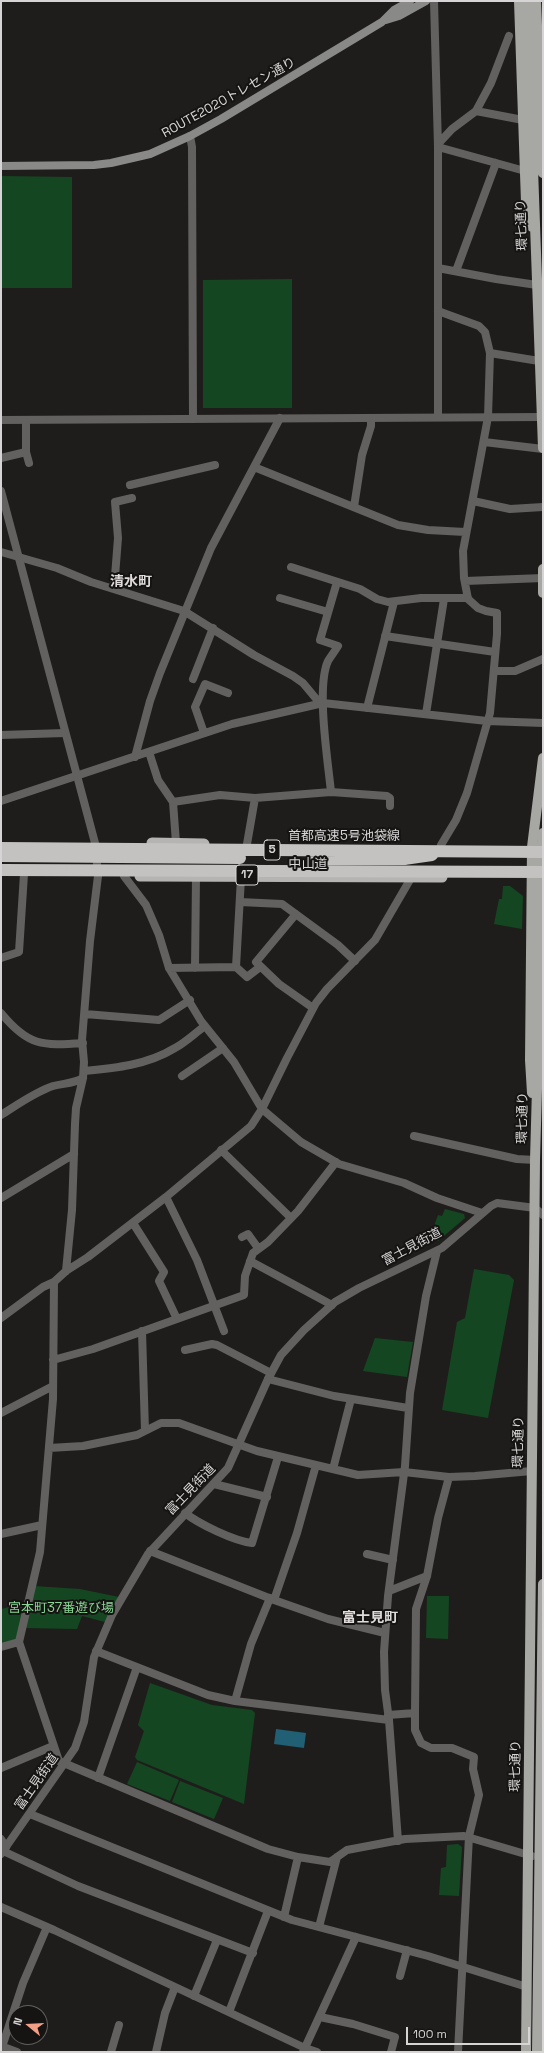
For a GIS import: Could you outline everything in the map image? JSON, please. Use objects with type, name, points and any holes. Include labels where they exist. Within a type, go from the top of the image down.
[{"type":"highway","name":"中山道","points":[[4,844],[176,843],[441,845],[539,849]]},
{"type":"highway","name":"首都高速5号池袋線","points":[[4,844],[539,849]]},
{"type":"highway","points":[[4,844],[21,854],[82,855],[97,857],[105,861],[172,862],[193,877]]},
{"type":"highway","name":"5","points":[[1,856],[404,859],[491,846]]},
{"type":"highway","name":"中山道","points":[[1,872],[98,876],[241,878],[537,877]]},
{"type":"highway","name":"5","points":[[1,872],[543,872]]},
{"type":"highway","name":"17","points":[[1,872],[104,875],[482,875],[493,877]]},
{"type":"main road","name":"ROUTE2020トレセン通り","points":[[385,20],[394,10],[410,1]]},
{"type":"main road","name":"ROUTE2020トレセン通り","points":[[1,166],[111,163],[150,154],[190,136],[385,20],[399,16],[426,1]]},
{"type":"main road","points":[[519,1],[525,171],[529,219],[536,236]]},
{"type":"main road","name":"環七通り","points":[[527,1],[543,173]]},
{"type":"main road","name":"環七通り","points":[[536,1],[536,236],[543,449]]},
{"type":"main road","points":[[543,569],[543,593]]},
{"type":"main road","points":[[536,1123],[530,1079],[543,758]]},
{"type":"main road","name":"環七通り","points":[[526,2052],[535,1160],[540,862],[543,833]]},
{"type":"main road","name":"環七通り","points":[[537,2052],[540,1991],[543,1584]]},
{"type":"street","points":[[394,10],[397,1]]},
{"type":"street","points":[[434,1],[438,145],[438,417]]},
{"type":"street","points":[[438,145],[452,129],[476,111],[491,83],[509,36]]},
{"type":"street","points":[[476,111],[523,120]]},
{"type":"street","points":[[190,136],[192,147],[193,203],[193,418]]},
{"type":"street","points":[[438,145],[525,171]]},
{"type":"street","points":[[456,271],[496,163]]},
{"type":"street","points":[[438,268],[537,285]]},
{"type":"street","points":[[438,311],[479,326],[485,332],[490,353],[488,417],[465,532],[463,552],[468,598],[478,608],[497,613],[490,713],[467,793],[456,820],[441,845]]},
{"type":"street","points":[[490,353],[539,361]]},
{"type":"street","points":[[1,420],[542,417]]},
{"type":"street","points":[[135,757],[150,701],[184,612],[215,538],[280,418]]},
{"type":"street","points":[[354,507],[362,455],[372,418]]},
{"type":"street","points":[[26,420],[26,452],[29,463]]},
{"type":"street","points":[[484,442],[543,449]]},
{"type":"street","points":[[1,458],[26,452]]},
{"type":"street","points":[[130,485],[215,465]]},
{"type":"street","points":[[254,467],[398,524],[428,530],[465,532]]},
{"type":"street","points":[[1,492],[95,843],[97,857],[98,876],[85,1014],[83,1075],[76,1108],[72,1210],[66,1271]]},
{"type":"street","points":[[114,589],[118,538],[115,502],[132,498]]},
{"type":"street","points":[[472,501],[510,509],[543,507]]},
{"type":"street","points":[[1,552],[184,612],[213,628],[254,655],[293,676],[303,683],[318,701],[323,703],[487,721],[543,723]]},
{"type":"street","points":[[291,568],[360,589],[377,599],[394,602],[421,598],[468,598]]},
{"type":"street","points":[[465,581],[542,578]]},
{"type":"street","points":[[331,792],[323,703],[324,676],[328,662],[338,646],[320,640],[338,582]]},
{"type":"street","points":[[280,598],[328,612]]},
{"type":"street","points":[[426,714],[444,599]]},
{"type":"street","points":[[367,708],[394,602]]},
{"type":"street","points":[[193,679],[213,628]]},
{"type":"street","points":[[385,636],[495,652]]},
{"type":"street","points":[[494,671],[515,671],[543,659]]},
{"type":"street","points":[[204,733],[195,707],[205,684],[228,693]]},
{"type":"street","points":[[1,802],[204,733],[266,715],[323,703]]},
{"type":"street","points":[[1,735],[65,733]]},
{"type":"street","points":[[149,752],[158,780],[173,802],[176,843]]},
{"type":"street","points":[[173,802],[220,795],[255,798],[331,792],[387,796],[390,798],[390,806]]},
{"type":"street","points":[[247,844],[255,798]]},
{"type":"street","points":[[1,958],[19,952],[24,874]]},
{"type":"street","points":[[124,876],[146,905],[169,968],[205,1026],[234,1062],[262,1109],[301,1142],[336,1162],[404,1183],[437,1198],[482,1213]]},
{"type":"street","points":[[193,877],[196,968]]},
{"type":"street","points":[[236,967],[241,878]]},
{"type":"street","points":[[1,1318],[43,1287],[54,1282],[66,1271],[88,1257],[166,1198],[251,1126],[262,1109],[286,1058],[313,1008],[327,989],[375,940],[411,878]]},
{"type":"street","points":[[240,902],[282,904],[338,945],[355,961]]},
{"type":"street","points":[[296,914],[256,962],[279,984],[313,1008]]},
{"type":"street","points":[[169,968],[236,967],[247,978],[260,966]]},
{"type":"street","points":[[85,1014],[159,1020],[190,1000]]},
{"type":"street","points":[[1,1013],[20,1034],[29,1039],[46,1045],[83,1043]]},
{"type":"street","points":[[1,1115],[54,1086],[76,1083],[83,1075],[123,1068],[153,1059],[175,1048],[205,1026]]},
{"type":"street","points":[[182,1076],[223,1048]]},
{"type":"street","points":[[414,1136],[517,1159],[535,1160]]},
{"type":"street","points":[[221,1150],[291,1218]]},
{"type":"street","points":[[1,1198],[74,1154]]},
{"type":"street","points":[[53,1360],[93,1350],[244,1295],[245,1276],[253,1253],[268,1242],[291,1218],[336,1162]]},
{"type":"street","points":[[166,1198],[198,1260],[224,1331]]},
{"type":"street","name":"富士見街道","points":[[3,1851],[75,1748],[84,1722],[96,1651],[112,1615],[150,1551],[228,1468],[240,1445],[270,1376],[286,1349],[332,1305],[359,1288],[437,1251],[496,1203],[535,1208]]},
{"type":"street","points":[[535,1208],[543,1215]]},
{"type":"street","points":[[133,1223],[164,1272],[159,1281],[177,1319]]},
{"type":"street","points":[[242,1237],[248,1234],[258,1248]]},
{"type":"street","points":[[398,1841],[389,1718],[385,1690],[385,1633],[404,1472],[408,1408],[418,1338],[437,1251]]},
{"type":"street","points":[[250,1261],[332,1305]]},
{"type":"street","points":[[54,1282],[53,1386],[40,1552],[19,1642],[57,1758],[65,1764],[268,1849],[298,1857],[330,1862],[347,1850],[398,1841],[445,1836],[469,1836],[541,1859]]},
{"type":"street","points":[[142,1332],[146,1431]]},
{"type":"street","points":[[185,1350],[217,1345],[270,1376],[307,1390],[408,1408]]},
{"type":"street","points":[[1,1413],[53,1386]]},
{"type":"street","points":[[333,1469],[351,1398]]},
{"type":"street","points":[[49,1448],[83,1446],[137,1435],[161,1423],[179,1423],[278,1457],[358,1475],[404,1472],[449,1477],[532,1471]]},
{"type":"street","points":[[185,1513],[191,1518],[221,1532],[252,1543],[278,1457]]},
{"type":"street","points":[[235,1701],[252,1644],[272,1599],[297,1533],[316,1465]]},
{"type":"street","points":[[449,1477],[438,1518],[427,1576],[416,1609],[415,1730],[421,1743],[430,1748],[452,1748],[474,1757],[473,1769],[479,1795],[469,1836],[458,2052]]},
{"type":"street","points":[[214,1484],[267,1497]]},
{"type":"street","points":[[1,1534],[42,1525]]},
{"type":"street","points":[[150,1551],[272,1599],[328,1619],[385,1633]]},
{"type":"street","points":[[367,1554],[393,1560]]},
{"type":"street","points":[[389,1591],[427,1576]]},
{"type":"street","points":[[1,1647],[19,1642]]},
{"type":"street","points":[[96,1651],[208,1695],[235,1701],[389,1718],[415,1713]]},
{"type":"street","points":[[98,1778],[136,1667]]},
{"type":"street","points":[[1,1768],[53,1746]]},
{"type":"street","points":[[30,1814],[284,1917],[463,1966],[527,1987]]},
{"type":"street","points":[[1,1839],[3,1851],[78,1886],[253,1953]]},
{"type":"street","points":[[284,1917],[298,1857]]},
{"type":"street","points":[[319,1927],[337,1857]]},
{"type":"street","points":[[1,1907],[230,2012],[304,2050],[317,2052]]},
{"type":"street","points":[[230,2012],[268,1911]]},
{"type":"street","points":[[17,2052],[2,2048],[23,1983],[47,1927]]},
{"type":"street","points":[[304,2050],[356,1937]]},
{"type":"street","points":[[194,1996],[217,1940]]},
{"type":"street","points":[[400,1976],[407,1950]]},
{"type":"street","points":[[156,2052],[165,2013],[175,1987]]},
{"type":"street","points":[[320,2017],[353,2024],[395,2037],[391,2052]]},
{"type":"street","points":[[111,2052],[119,2025]]},
{"type":"green space","points":[[1,176],[72,177],[72,288],[1,288]]},
{"type":"green space","points":[[292,279],[292,408],[203,408],[203,280]]},
{"type":"green space","points":[[503,886],[510,886],[523,896],[522,929],[494,924],[499,899],[502,899]]},
{"type":"green space","points":[[445,1209],[464,1214],[465,1218],[438,1241],[430,1237],[438,1215],[442,1216]]},
{"type":"green space","points":[[474,1269],[509,1275],[514,1280],[488,1418],[442,1410],[457,1322],[465,1318]]},
{"type":"green space","points":[[375,1338],[413,1342],[407,1377],[363,1371]]},
{"type":"green space","name":"宮本町37番遊び場","points":[[34,1586],[80,1589],[119,1597],[105,1622],[82,1616],[77,1629],[25,1628]]},
{"type":"green space","points":[[427,1596],[449,1596],[448,1639],[426,1638]]},
{"type":"green space","points":[[27,1603],[19,1642],[1,1646],[1,1609]]},
{"type":"green space","points":[[150,1683],[212,1705],[252,1710],[255,1713],[244,1804],[137,1760],[135,1757],[144,1731],[138,1725]]},
{"type":"green space","points":[[137,1762],[179,1780],[170,1801],[127,1784]]},
{"type":"green space","points":[[180,1781],[223,1798],[214,1819],[172,1802]]},
{"type":"green space","points":[[458,1844],[462,1847],[459,1896],[439,1895],[441,1868],[446,1867],[447,1845]]},
{"type":"water","points":[[276,1729],[306,1733],[304,1748],[274,1744]]},
{"type":"district","name":"清水町","points":[[131,582]]},
{"type":"district","name":"富士見町","points":[[370,1618]]}]
